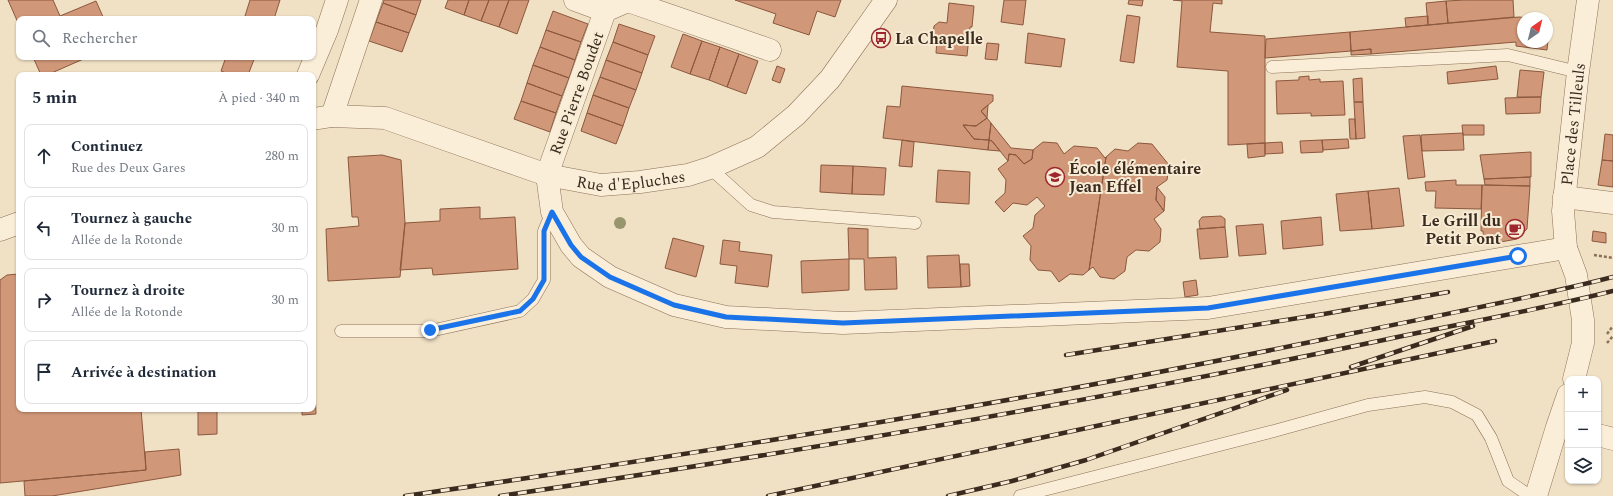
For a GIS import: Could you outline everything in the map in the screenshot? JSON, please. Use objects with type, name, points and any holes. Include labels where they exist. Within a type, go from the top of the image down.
[{"type":"street","points":[[316,56],[337,0]]},
{"type":"street","points":[[322,118],[371,0]]},
{"type":"street","name":"Rue Pierre Boudet","points":[[575,0],[605,11],[628,1],[770,50]]},
{"type":"street","name":"Rue d'Epluches","points":[[322,118],[386,118],[547,175],[601,185],[640,182],[688,175],[710,168],[757,147],[796,115],[830,80],[886,0]]},
{"type":"street","name":"Place des Tilleuls","points":[[1575,376],[1583,343],[1583,320],[1576,276],[1566,248],[1562,210],[1588,0]]},
{"type":"street","name":"Rue Pierre Boudet","points":[[547,175],[605,11]]},
{"type":"street","points":[[309,72],[314,60]]},
{"type":"street","points":[[547,175],[552,212],[571,245],[581,257],[610,277],[674,305],[726,317],[843,323],[1208,308],[1566,248]]},
{"type":"street","points":[[1564,197],[1613,203]]},
{"type":"street","points":[[0,230],[16,224]]},
{"type":"street","points":[[1536,496],[1562,428],[1565,412]]},
{"type":"street","points":[[1601,436],[1613,439]]},
{"type":"lane","points":[[1272,67],[1508,55],[1578,72]]},
{"type":"lane","points":[[710,168],[751,205],[773,212],[915,224]]},
{"type":"lane","points":[[341,331],[430,330],[520,311],[533,299],[544,280],[544,231],[552,212]]},
{"type":"lane","points":[[1020,496],[1266,433],[1368,405],[1425,397],[1452,402],[1477,415],[1491,438],[1508,480],[1530,496]]},
{"type":"path","points":[[1590,255],[1613,258]]},
{"type":"path","points":[[1610,329],[1613,326]]},
{"type":"path","points":[[1610,340],[1613,336]]},
{"type":"building","points":[[8,0],[53,0],[60,16],[16,16],[16,18]]},
{"type":"building","points":[[250,0],[280,0],[275,16],[245,16]]},
{"type":"building","points":[[384,0],[421,0],[416,15],[383,3]]},
{"type":"building","points":[[448,0],[469,0],[464,15],[445,8]]},
{"type":"building","points":[[469,0],[489,0],[481,21],[464,15]]},
{"type":"building","points":[[489,0],[509,0],[499,27],[481,21]]},
{"type":"building","points":[[509,0],[529,0],[517,34],[499,27]]},
{"type":"building","points":[[735,0],[841,0],[835,17],[817,11],[809,35],[773,23],[776,14]]},
{"type":"building","points":[[1004,0],[1026,0],[1023,25],[1001,22]]},
{"type":"building","points":[[1129,0],[1143,0],[1142,6],[1128,4]]},
{"type":"building","points":[[1173,0],[1222,0],[1222,4],[1213,3],[1210,32],[1265,36],[1265,143],[1228,145],[1228,71],[1177,67],[1182,1]]},
{"type":"building","points":[[1513,0],[1514,17],[1448,23],[1446,1]]},
{"type":"building","points":[[96,1],[103,16],[60,16]]},
{"type":"building","points":[[1446,1],[1448,23],[1428,25],[1426,3]]},
{"type":"building","points":[[383,3],[416,15],[409,33],[376,22]]},
{"type":"building","points":[[949,3],[974,6],[967,56],[936,53],[937,39],[933,34],[934,26],[939,22],[947,23]]},
{"type":"building","points":[[553,11],[588,24],[581,42],[546,30]]},
{"type":"building","points":[[1127,15],[1140,17],[1134,63],[1120,61]]},
{"type":"building","points":[[1428,16],[1428,25],[1406,27],[1405,18]]},
{"type":"building","points":[[1517,17],[1517,46],[1516,42],[1371,54],[1371,49],[1351,51],[1350,32]]},
{"type":"building","points":[[376,22],[409,33],[402,52],[369,41]]},
{"type":"building","points":[[619,24],[655,36],[648,55],[613,42]]},
{"type":"building","points":[[546,30],[581,42],[575,60],[540,47]]},
{"type":"building","points":[[1350,32],[1351,51],[1265,58],[1266,39]]},
{"type":"building","points":[[1028,33],[1065,39],[1061,67],[1025,63]]},
{"type":"building","points":[[683,34],[702,41],[690,74],[671,67]]},
{"type":"building","points":[[702,41],[720,47],[709,80],[690,74]]},
{"type":"building","points":[[613,42],[648,55],[642,73],[606,60]]},
{"type":"building","points":[[987,43],[999,44],[997,60],[985,59]]},
{"type":"building","points":[[540,47],[575,60],[569,78],[533,65]]},
{"type":"building","points":[[720,47],[739,54],[727,87],[709,80]]},
{"type":"building","points":[[1532,48],[1547,48],[1547,50]]},
{"type":"building","points":[[1371,49],[1371,54],[1351,55],[1351,51]]},
{"type":"building","points":[[739,54],[758,61],[746,94],[727,87]]},
{"type":"building","points":[[34,60],[81,60],[54,72],[40,72]]},
{"type":"building","points":[[225,60],[254,60],[249,72],[221,71]]},
{"type":"building","points":[[606,60],[642,73],[636,90],[600,77]]},
{"type":"building","points":[[533,65],[569,78],[562,96],[527,83]]},
{"type":"building","points":[[777,66],[785,69],[780,83],[772,80]]},
{"type":"building","points":[[1496,66],[1498,79],[1448,84],[1447,72]]},
{"type":"building","points":[[1520,70],[1544,72],[1541,97],[1517,97]]},
{"type":"building","points":[[1309,76],[1309,80],[1320,79],[1320,82],[1343,81],[1345,115],[1311,116],[1311,113],[1277,114],[1276,81],[1299,80],[1299,77]]},
{"type":"building","points":[[600,77],[636,90],[629,108],[593,95]]},
{"type":"building","points":[[1362,78],[1363,102],[1354,102],[1353,79]]},
{"type":"building","points":[[527,83],[562,96],[556,113],[521,101]]},
{"type":"building","points":[[902,86],[993,95],[993,101],[981,111],[987,118],[976,126],[963,125],[974,139],[989,140],[988,150],[883,138],[887,106],[900,107]]},
{"type":"building","points":[[593,95],[629,108],[623,126],[587,113]]},
{"type":"building","points":[[1541,97],[1540,113],[1506,114],[1505,98]]},
{"type":"building","points":[[521,101],[556,113],[550,132],[514,119]]},
{"type":"building","points":[[1354,102],[1363,102],[1365,138],[1356,139]]},
{"type":"building","points":[[988,105],[987,118],[981,111]]},
{"type":"building","points":[[587,113],[623,126],[616,144],[581,131]]},
{"type":"building","points":[[987,118],[991,123],[989,140],[974,139],[963,125],[976,126]]},
{"type":"building","points":[[1349,119],[1355,119],[1356,139],[1350,139]]},
{"type":"building","points":[[991,123],[1011,148],[1033,150],[1032,159],[1024,164],[1016,155],[1009,154],[1008,161],[992,141],[989,140]]},
{"type":"building","points":[[1462,125],[1484,125],[1484,135],[1463,135]]},
{"type":"building","points":[[1463,133],[1464,150],[1422,151],[1421,135]]},
{"type":"building","points":[[1605,134],[1613,135],[1613,161],[1602,160]]},
{"type":"building","points":[[1420,135],[1425,177],[1408,179],[1403,136]]},
{"type":"building","points":[[1348,139],[1349,148],[1323,150],[1322,140]]},
{"type":"building","points":[[902,140],[914,142],[912,167],[899,166]]},
{"type":"building","points":[[989,140],[992,141],[1000,151],[988,150]]},
{"type":"building","points":[[1322,140],[1323,152],[1301,153],[1300,141]]},
{"type":"building","points":[[1043,142],[1057,143],[1064,154],[1074,146],[1097,148],[1105,158],[1106,157],[1089,270],[1083,275],[1070,274],[1059,282],[1051,271],[1038,270],[1030,260],[1031,246],[1023,236],[1033,228],[1035,215],[1045,206],[1037,197],[1027,205],[1013,203],[1004,212],[995,202],[1005,193],[1006,180],[998,169],[1008,161],[1009,154],[1016,155],[1024,164],[1032,159],[1033,150]]},
{"type":"building","points":[[1282,142],[1283,153],[1265,154],[1265,143]]},
{"type":"building","points":[[1138,143],[1152,144],[1169,165],[1167,180],[1157,187],[1156,200],[1164,211],[1154,219],[1161,229],[1160,242],[1149,251],[1136,250],[1127,257],[1125,271],[1114,279],[1100,277],[1093,267],[1089,270],[1106,157],[1115,149],[1128,151]]},
{"type":"building","points":[[1265,143],[1265,156],[1248,158],[1247,144]]},
{"type":"building","points":[[1531,152],[1531,177],[1484,179],[1480,155]]},
{"type":"building","points":[[382,155],[401,160],[405,223],[400,277],[328,281],[326,229],[359,226],[358,217],[352,217],[348,157]]},
{"type":"building","points":[[1602,160],[1613,161],[1613,187],[1598,185]]},
{"type":"building","points":[[821,165],[853,166],[852,194],[820,192]]},
{"type":"building","points":[[853,166],[886,168],[884,195],[852,194]]},
{"type":"building","points":[[938,170],[970,172],[969,204],[936,202]]},
{"type":"building","points":[[1530,177],[1530,186],[1485,185],[1484,179]]},
{"type":"building","points":[[1456,180],[1456,185],[1482,185],[1481,209],[1435,208],[1436,191],[1426,191],[1425,182]]},
{"type":"building","points":[[1482,185],[1530,186],[1527,229],[1517,239],[1484,245],[1483,231],[1481,231]]},
{"type":"building","points":[[1157,187],[1165,197],[1164,211],[1156,200]]},
{"type":"building","points":[[1399,188],[1404,226],[1372,229],[1368,191]]},
{"type":"building","points":[[1368,191],[1372,229],[1340,231],[1336,194]]},
{"type":"building","points":[[480,207],[480,219],[515,217],[518,269],[433,275],[432,268],[400,270],[405,223],[440,221],[440,209]]},
{"type":"building","points":[[1221,216],[1225,219],[1225,227],[1200,229],[1199,221],[1202,217]]},
{"type":"building","points":[[1321,217],[1323,245],[1283,249],[1281,221]]},
{"type":"building","points":[[1263,224],[1266,254],[1239,256],[1236,226]]},
{"type":"building","points":[[1225,227],[1228,257],[1200,259],[1197,229]]},
{"type":"building","points":[[848,228],[868,229],[868,258],[896,257],[897,289],[865,290],[864,259],[849,259]]},
{"type":"building","points":[[1593,231],[1606,233],[1606,243],[1592,241]]},
{"type":"building","points":[[673,238],[704,246],[696,277],[665,268]]},
{"type":"building","points":[[723,240],[740,242],[739,251],[772,255],[768,287],[735,283],[737,266],[720,264]]},
{"type":"building","points":[[959,255],[961,287],[928,288],[927,256]]},
{"type":"building","points":[[849,259],[849,290],[802,293],[801,261]]},
{"type":"building","points":[[960,264],[969,264],[970,286],[961,287]]},
{"type":"building","points":[[16,274],[16,412],[141,412],[146,470],[0,483],[0,280],[7,275]]},
{"type":"building","points":[[1196,280],[1198,295],[1185,297],[1183,282]]},
{"type":"building","points":[[198,412],[217,412],[217,434],[198,435]]},
{"type":"building","points":[[302,412],[316,412],[316,414],[302,415]]},
{"type":"building","points":[[179,449],[181,475],[52,496],[25,496],[24,481],[146,470],[145,452]]},
{"type":"railway","points":[[405,496],[762,442],[1118,380],[1516,300],[1613,277]]},
{"type":"railway","points":[[500,496],[610,480],[938,426],[1156,386],[1523,311],[1613,291]]},
{"type":"railway","points":[[1066,355],[1324,314],[1448,292]]},
{"type":"railway","points":[[1351,367],[1473,326]]},
{"type":"railway","points":[[768,496],[1495,341]]},
{"type":"railway","points":[[948,496],[1012,481],[1086,460],[1287,390]]},
{"type":"place","name":"La Chapelle","points":[[881,38]]},
{"type":"place","name":"École élémentaire Jean Effel","points":[[1055,177]]},
{"type":"place","name":"Le Grill du Petit Pont","points":[[1515,229]]},
{"type":"route","points":[[430,330],[520,311],[533,299],[544,280],[544,231],[552,212],[571,245],[581,257],[610,277],[674,305],[726,317],[843,323],[1208,308],[1518,256]]}]
